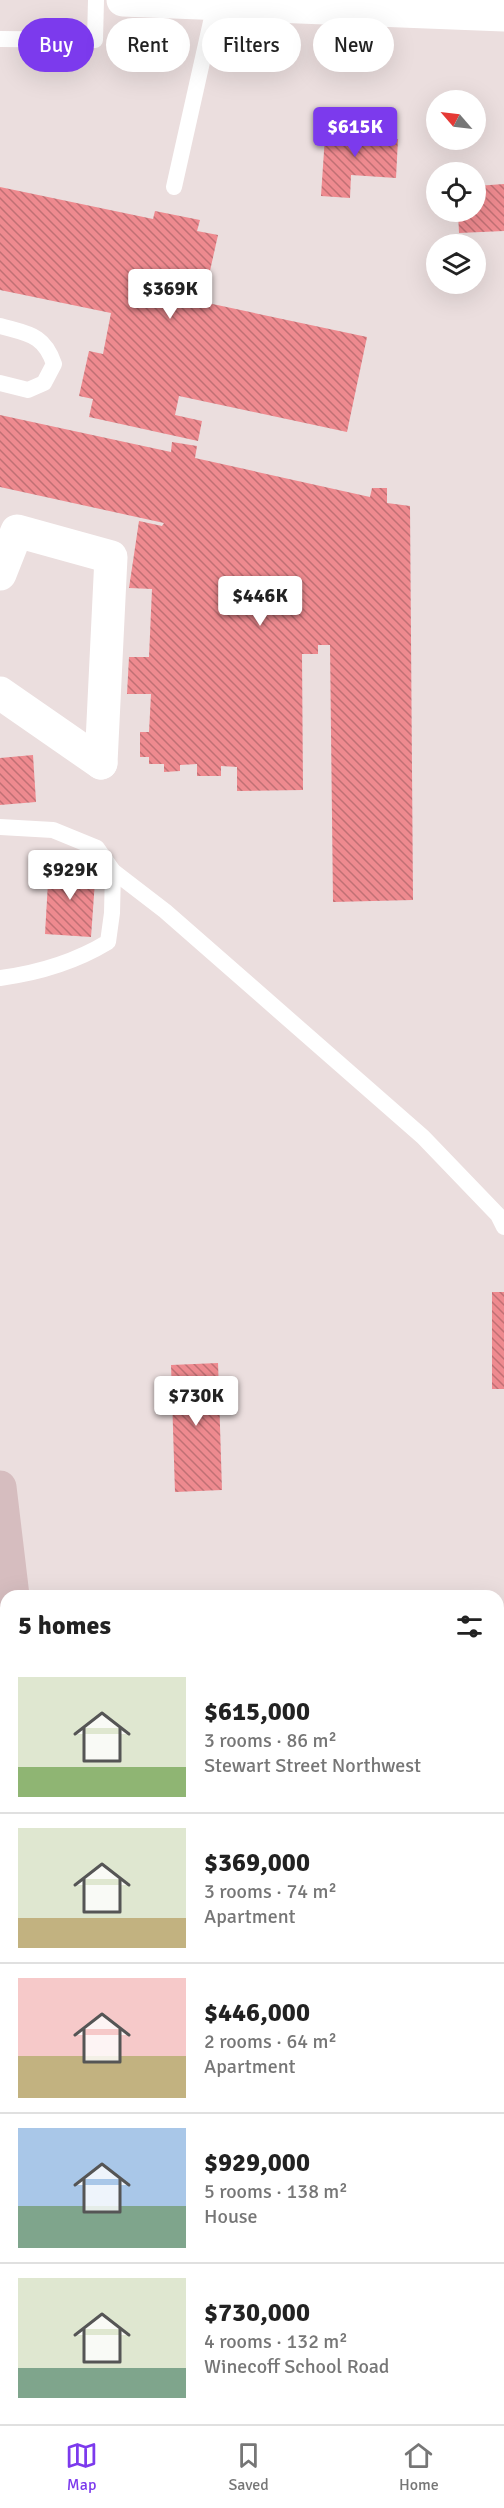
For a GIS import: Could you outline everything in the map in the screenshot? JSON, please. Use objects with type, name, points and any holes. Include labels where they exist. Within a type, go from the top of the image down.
[{"type":"street","points":[[123,0],[504,15]]},
{"type":"street","points":[[0,574],[18,531],[111,557],[101,763],[0,693]]},
{"type":"street","points":[[0,1487],[12,1590]]},
{"type":"lane","points":[[0,39],[95,40],[96,0]]},
{"type":"lane","points":[[174,187],[215,4]]},
{"type":"lane","points":[[0,326],[28,334],[48,346],[54,364],[44,383],[28,390],[0,383]]},
{"type":"lane","points":[[0,827],[21,826],[64,835],[97,848],[113,871],[165,910],[423,1137],[498,1215],[504,1227]]},
{"type":"lane","points":[[0,978],[30,974],[62,963],[108,942],[112,913],[113,871]]},
{"type":"building","points":[[331,121],[359,122],[358,137],[398,139],[396,178],[351,175],[350,198],[321,196],[325,136],[331,136]]},
{"type":"building","points":[[504,184],[504,231],[459,233],[458,222],[486,222],[486,185]]},
{"type":"building","points":[[0,187],[153,219],[155,211],[200,220],[197,231],[218,235],[203,302],[367,337],[347,432],[179,396],[175,415],[202,421],[198,441],[89,417],[93,399],[79,396],[89,351],[103,354],[111,313],[0,290]]},
{"type":"building","points":[[0,415],[171,452],[172,442],[197,446],[195,458],[370,497],[372,488],[387,488],[387,503],[410,506],[413,900],[333,902],[330,645],[318,645],[318,654],[302,654],[303,790],[237,791],[237,767],[221,766],[221,776],[197,776],[197,764],[180,765],[180,771],[164,772],[164,764],[149,764],[149,757],[140,757],[140,732],[149,732],[151,694],[127,694],[129,657],[149,657],[152,589],[129,588],[139,521],[162,526],[164,523],[0,487]]},
{"type":"building","points":[[33,755],[36,802],[0,805],[0,758]]},
{"type":"building","points":[[49,865],[96,867],[91,937],[45,934]]},
{"type":"building","points":[[492,1292],[504,1292],[504,1389],[492,1389]]},
{"type":"building","points":[[218,1363],[222,1490],[175,1492],[171,1365]]}]
